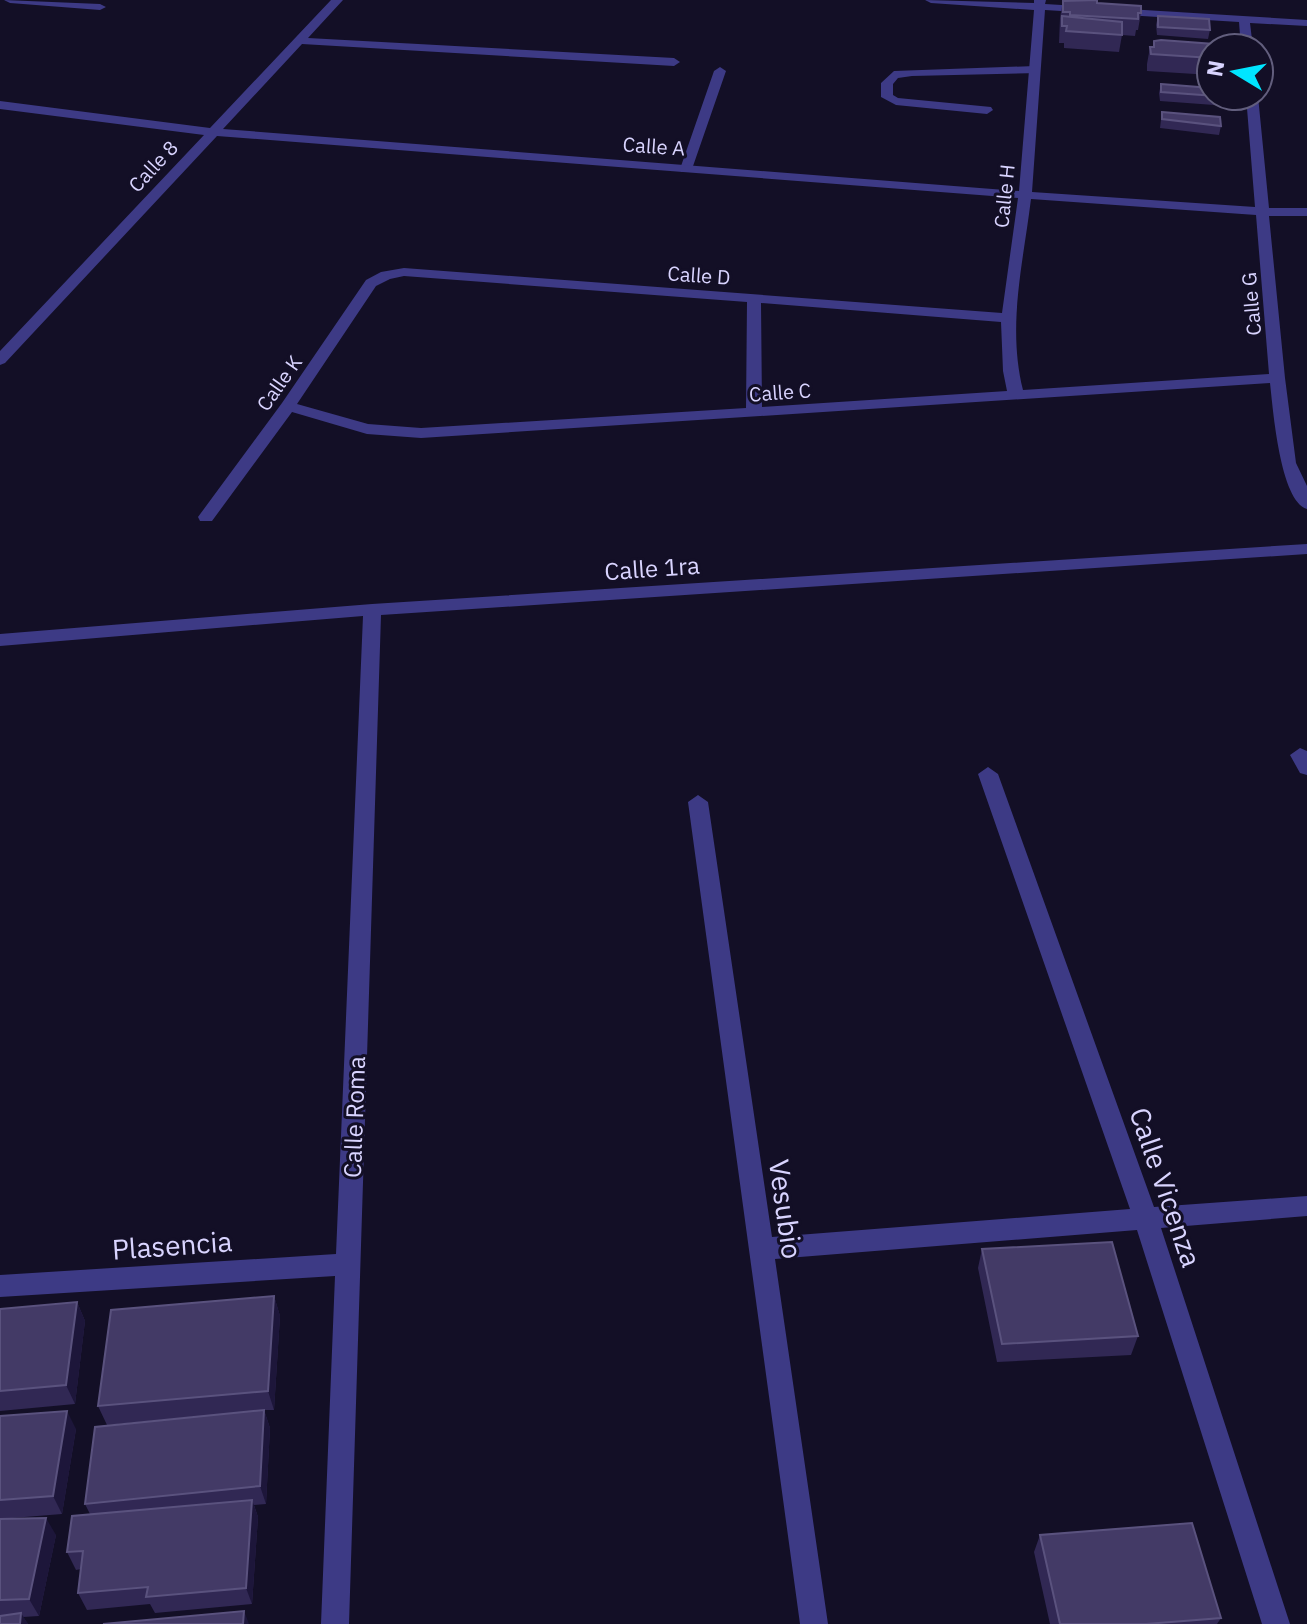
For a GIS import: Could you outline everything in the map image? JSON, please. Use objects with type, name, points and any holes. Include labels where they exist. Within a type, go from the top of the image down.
[{"type":"street","points":[[10,0],[100,7]]},
{"type":"street","name":"Calle 8","points":[[0,360],[337,0]]},
{"type":"street","points":[[931,0],[1040,3],[1307,23]]},
{"type":"street","name":"Calle H","points":[[1016,395],[1011,378],[1009,318],[1025,195],[1040,3]]},
{"type":"street","points":[[1244,19],[1245,32]]},
{"type":"street","points":[[301,41],[674,62]]},
{"type":"street","points":[[987,110],[896,101],[887,97],[887,83],[894,75],[912,72],[1035,70]]},
{"type":"street","points":[[686,169],[720,71]]},
{"type":"street","name":"Calle A","points":[[0,105],[213,132],[1025,195],[1264,212],[1307,212]]},
{"type":"street","name":"Calle G","points":[[1254,112],[1277,378],[1288,463],[1307,504]]},
{"type":"street","name":"Calle D","points":[[386,275],[404,272],[1009,318]]},
{"type":"street","name":"Calle K","points":[[206,517],[288,406],[371,283],[386,275]]},
{"type":"street","points":[[754,299],[754,414]]},
{"type":"street","name":"Calle C","points":[[288,406],[367,429],[421,433],[1277,378]]},
{"type":"street","name":"Calle 1ra","points":[[0,640],[372,610],[1307,549]]},
{"type":"street","name":"Calle Roma","points":[[335,1624],[372,610]]},
{"type":"street","name":"Calle Vicenza","points":[[988,774],[1146,1219],[1276,1624]]},
{"type":"street","name":"Vesubio","points":[[698,802],[814,1624]]},
{"type":"street","points":[[761,1249],[1307,1206]]},
{"type":"street","name":"Plasencia","points":[[0,1286],[348,1264]]},
{"type":"building","points":[[1097,0],[1097,3],[1141,6],[1141,13],[1138,13],[1138,19],[1063,12],[1063,1]]},
{"type":"building","points":[[1062,16],[1122,22],[1122,35],[1066,31],[1067,26],[1062,26]]},
{"type":"building","points":[[1158,16],[1209,19],[1210,30],[1158,27]]},
{"type":"building","points":[[1154,41],[1195,43],[1195,57],[1151,54],[1150,47],[1154,47]]},
{"type":"building","points":[[1161,84],[1195,87],[1195,95],[1161,92]]},
{"type":"building","points":[[1162,112],[1220,117],[1221,126],[1162,119]]},
{"type":"building","points":[[1112,1242],[1138,1336],[1002,1344],[982,1249]]},
{"type":"building","points":[[274,1296],[268,1391],[98,1406],[111,1310]]},
{"type":"building","points":[[77,1302],[66,1385],[0,1391],[0,1309]]},
{"type":"building","points":[[264,1410],[260,1486],[85,1504],[95,1427]]},
{"type":"building","points":[[67,1411],[53,1496],[0,1500],[0,1416]]},
{"type":"building","points":[[252,1500],[246,1588],[146,1597],[148,1587],[78,1593],[83,1551],[67,1552],[72,1516]]},
{"type":"building","points":[[46,1518],[29,1599],[0,1600],[0,1519]]},
{"type":"building","points":[[1192,1523],[1221,1618],[1146,1624],[1060,1624],[1040,1535]]},
{"type":"building","points":[[244,1611],[243,1624],[103,1624]]},
{"type":"building","points":[[21,1613],[20,1624],[0,1624],[0,1616]]}]
